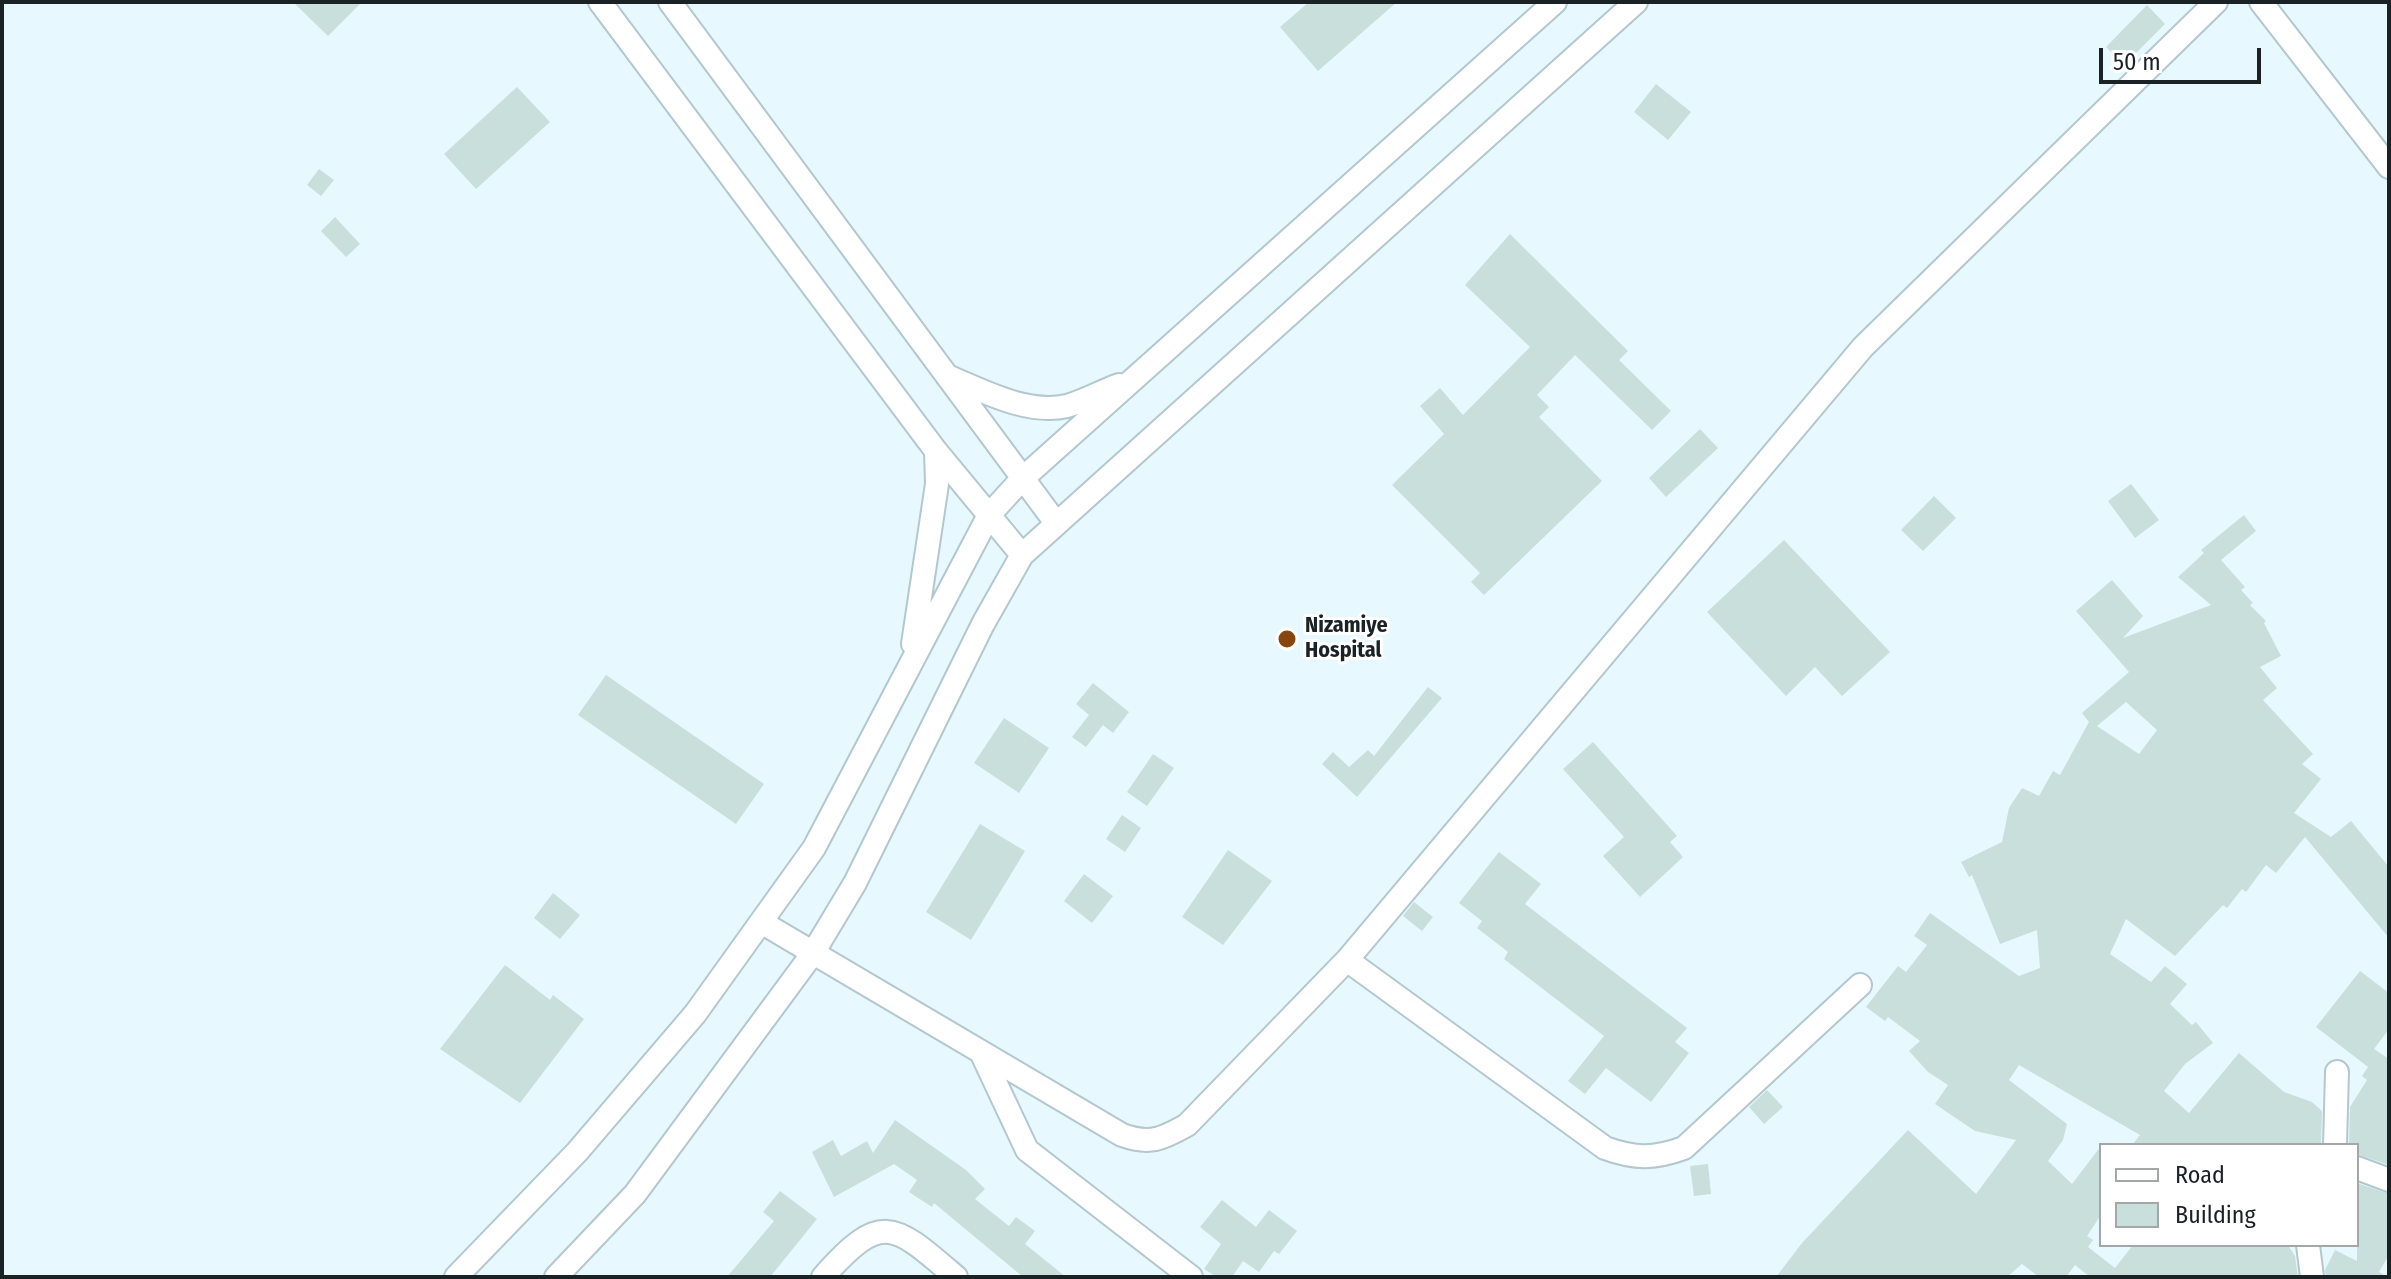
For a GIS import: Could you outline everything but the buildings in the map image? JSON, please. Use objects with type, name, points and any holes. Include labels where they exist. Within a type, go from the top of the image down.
[{"type":"street","points":[[600,2],[936,451],[1022,555]]},
{"type":"street","points":[[670,2],[1056,523]]},
{"type":"street","points":[[456,1277],[587,1141],[695,1014],[814,848],[989,515],[1022,479],[1555,2]]},
{"type":"street","points":[[556,1277],[635,1194],[813,953],[855,883],[983,624],[1022,555],[1636,2]]},
{"type":"street","points":[[761,922],[1122,1135],[1143,1142],[1159,1141],[1187,1125],[1347,960],[1863,347],[2216,2]]},
{"type":"street","points":[[2261,2],[2389,167]]},
{"type":"street","points":[[946,376],[1013,403],[1042,407],[1066,406],[1135,378]]},
{"type":"street","points":[[911,661],[937,484],[936,451]]},
{"type":"street","points":[[1347,960],[1605,1148],[1629,1157],[1655,1158],[1684,1148],[1860,985]]},
{"type":"street","points":[[981,1052],[1027,1150],[1191,1277]]},
{"type":"street","points":[[2335,1143],[2337,1072]]},
{"type":"street","points":[[2359,1169],[2389,1180]]},
{"type":"street","points":[[823,1277],[853,1243],[870,1234],[892,1233],[910,1239],[956,1277]]},
{"type":"street","points":[[2305,1247],[2312,1277]]},
{"type":"place","name":"Nizamiye Hospital","points":[[1287,639]]}]
